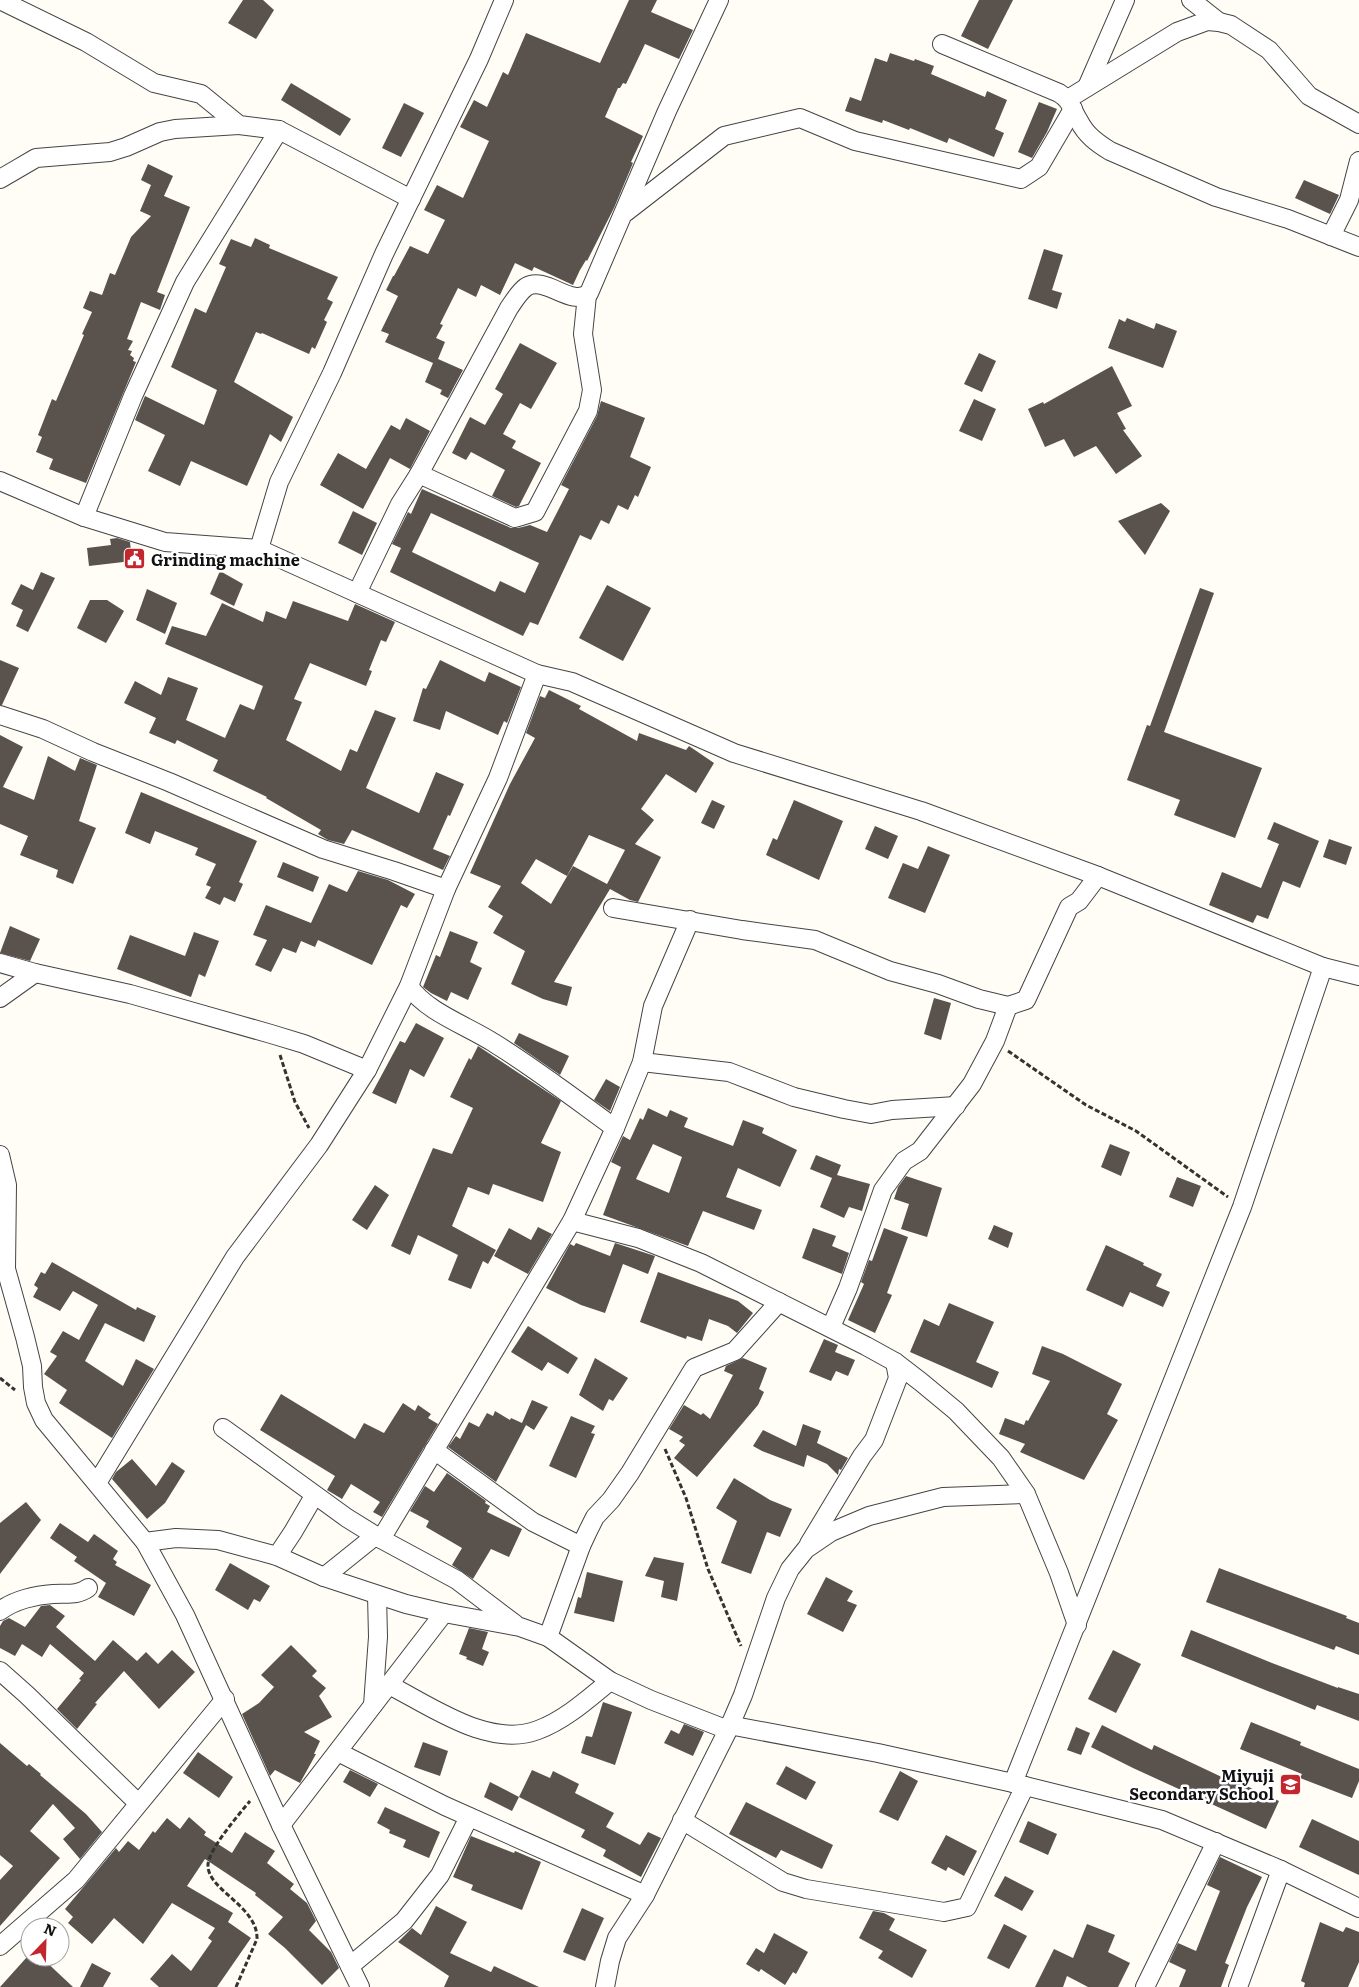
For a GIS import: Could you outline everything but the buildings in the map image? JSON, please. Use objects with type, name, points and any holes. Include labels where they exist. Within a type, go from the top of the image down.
[{"type":"street","points":[[0,0],[86,42],[154,82],[201,94],[238,125]]},
{"type":"street","points":[[259,549],[279,482],[332,373],[411,199],[479,58],[504,0]]},
{"type":"street","points":[[419,474],[514,518],[535,512],[588,411],[592,390],[583,334],[587,295],[592,288],[667,111],[720,0]]},
{"type":"street","points":[[1087,87],[1125,0]]},
{"type":"street","points":[[1190,0],[1219,22]]},
{"type":"street","points":[[623,214],[724,136],[800,118],[856,141],[1021,179],[1039,167],[1070,104],[1087,87],[1177,32],[1207,21],[1231,25],[1269,50],[1310,96],[1359,124]]},
{"type":"street","points":[[942,44],[1059,92],[1070,104],[1086,134],[1097,144],[1110,151],[1216,197],[1288,220],[1359,247]]},
{"type":"street","points":[[0,178],[36,158],[110,152],[160,132],[175,129],[238,125],[279,130],[411,199]]},
{"type":"street","points":[[84,517],[133,396],[184,282],[279,130]]},
{"type":"street","points":[[1331,236],[1349,200],[1359,161]]},
{"type":"street","points":[[356,593],[400,504],[419,474],[509,308],[519,294],[526,288],[536,284],[576,297],[587,295]]},
{"type":"street","points":[[0,481],[84,517],[166,542],[259,549],[537,674],[572,682],[734,753],[921,811],[1098,876],[1324,968],[1359,976]]},
{"type":"street","points":[[97,1483],[235,1257],[319,1145],[367,1070],[409,986],[446,889],[498,778],[537,674]]},
{"type":"street","points":[[0,715],[43,729],[323,850],[446,889]]},
{"type":"street","points":[[613,908],[742,930],[815,940],[890,971],[1008,1006],[1026,1000],[1069,907],[1079,901],[1098,876]]},
{"type":"street","points":[[324,1576],[378,1538],[434,1450],[572,1221],[615,1128],[642,1062],[654,1006],[690,920]]},
{"type":"street","points":[[0,963],[130,994],[271,1034],[304,1044],[367,1070]]},
{"type":"street","points":[[682,1820],[783,1882],[806,1888],[944,1912],[967,1907],[1019,1785],[1077,1625],[1242,1207],[1324,968]]},
{"type":"street","points":[[0,998],[35,972]]},
{"type":"street","points":[[409,986],[415,996],[439,1012],[492,1041],[615,1128]]},
{"type":"street","points":[[831,1327],[848,1288],[884,1190],[904,1161],[920,1151],[972,1084],[995,1041],[1008,1006]]},
{"type":"street","points":[[642,1062],[729,1072],[794,1097],[844,1110],[871,1114],[892,1110],[956,1106]]},
{"type":"street","points":[[0,1155],[7,1185],[3,1263],[32,1366],[36,1403],[44,1420],[145,1542],[185,1615],[281,1825],[360,1987]]},
{"type":"street","points":[[572,1221],[638,1238],[701,1263],[831,1327],[895,1362],[922,1382],[956,1411],[1001,1458],[1026,1494],[1059,1573],[1077,1625]]},
{"type":"street","points":[[548,1637],[580,1546],[596,1517],[616,1493],[659,1427],[694,1368],[735,1351],[779,1302]]},
{"type":"street","points":[[0,1306],[19,1320]]},
{"type":"street","points":[[605,1987],[617,1938],[645,1894],[729,1728],[743,1695],[776,1598],[790,1569],[806,1549],[862,1456],[874,1440],[898,1378],[895,1362]]},
{"type":"street","points":[[223,1428],[314,1496],[378,1538],[457,1580],[520,1627]]},
{"type":"street","points":[[434,1450],[533,1522],[580,1546]]},
{"type":"street","points":[[806,1549],[831,1532],[869,1516],[943,1497],[1026,1494]]},
{"type":"street","points":[[276,1556],[293,1532],[314,1496]]},
{"type":"street","points":[[145,1542],[176,1538],[218,1540],[276,1556],[377,1595],[444,1613],[520,1627],[548,1637],[610,1681],[651,1700],[729,1728],[878,1753],[1162,1820],[1281,1870],[1359,1908]]},
{"type":"street","points":[[0,1611],[11,1604],[32,1598],[52,1594],[81,1593],[88,1588]]},
{"type":"street","points":[[373,1705],[378,1637],[377,1595]]},
{"type":"street","points":[[281,1825],[444,1613]]},
{"type":"street","points":[[0,1671],[138,1803]]},
{"type":"street","points":[[389,1685],[474,1728],[496,1735],[513,1735],[537,1731],[570,1713],[610,1681]]},
{"type":"street","points":[[0,1946],[76,1880],[225,1699]]},
{"type":"street","points":[[338,1752],[469,1817],[645,1894]]},
{"type":"street","points":[[350,1966],[404,1921],[440,1875],[469,1817]]},
{"type":"street","points":[[1145,1987],[1216,1842]]},
{"type":"street","points":[[1238,1987],[1281,1870]]},
{"type":"path","points":[[271,1034],[289,1079],[295,1102],[319,1145]]},
{"type":"path","points":[[995,1041],[1086,1104],[1136,1131],[1242,1207]]},
{"type":"path","points":[[659,1427],[665,1449],[686,1498],[708,1569],[752,1670]]},
{"type":"path","points":[[236,1987],[257,1939],[256,1926],[245,1911],[211,1877],[208,1865],[211,1854],[263,1785]]},
{"type":"place","name":"Grinding machine","points":[[135,559]]},
{"type":"place","name":"Miyuji Secondary School","points":[[1290,1784]]}]
